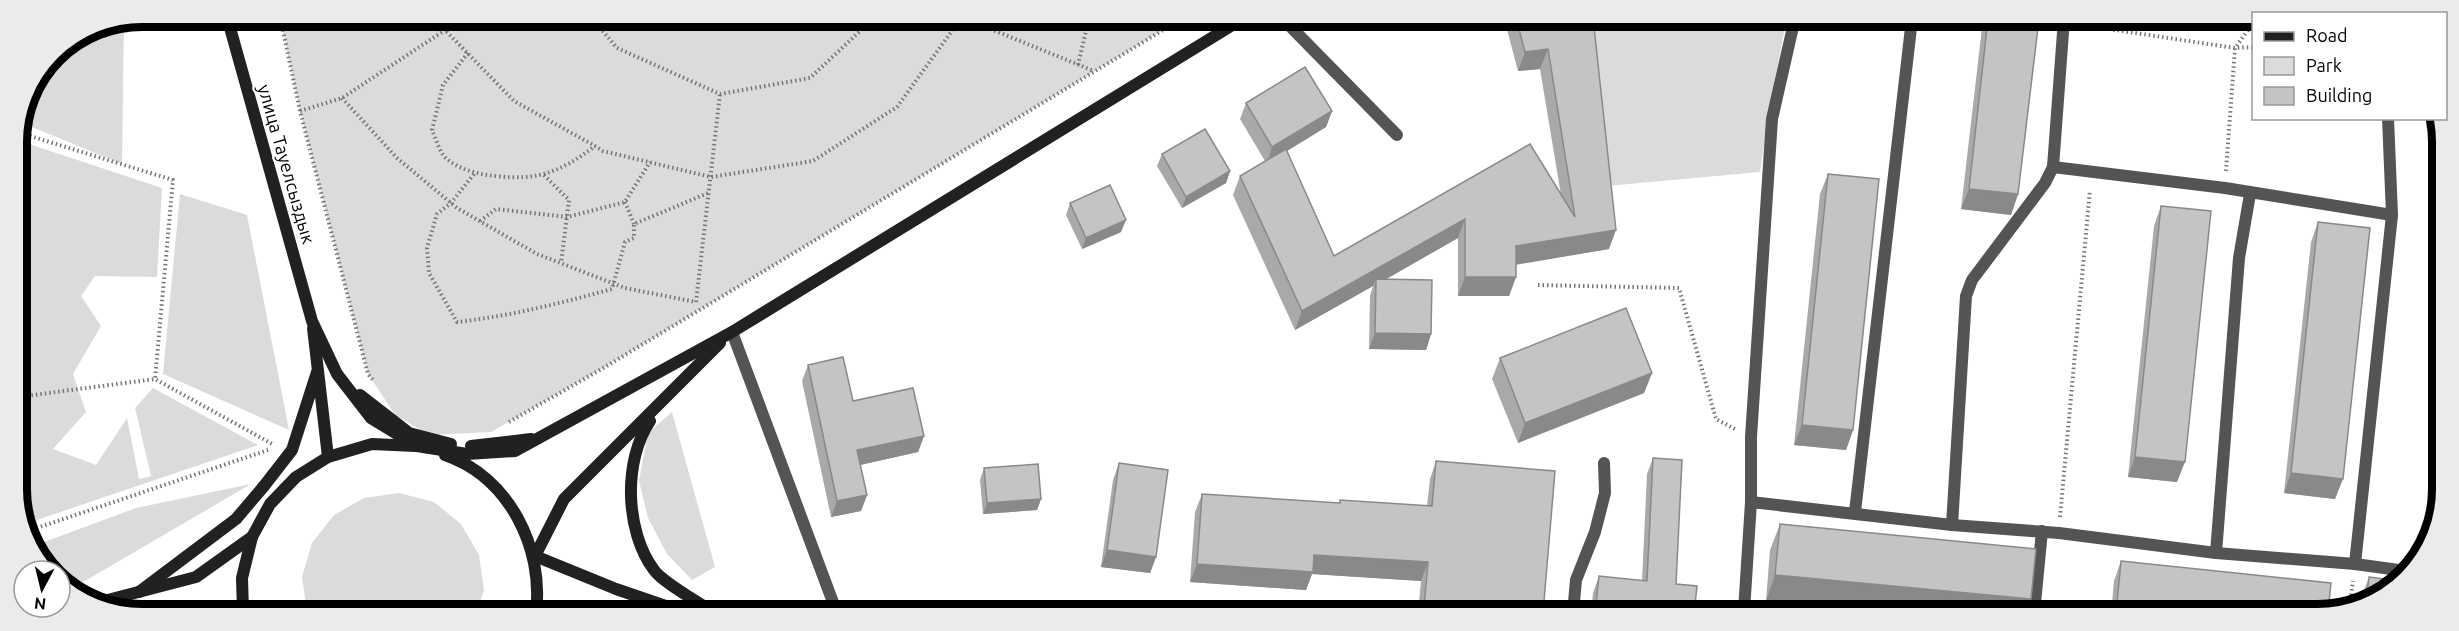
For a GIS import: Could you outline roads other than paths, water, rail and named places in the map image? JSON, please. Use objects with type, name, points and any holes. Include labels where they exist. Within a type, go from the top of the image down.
[{"type":"main road","name":"улица Тауелсыздык","points":[[230,27],[312,321],[337,374],[370,418],[417,446]]},
{"type":"main road","points":[[243,604],[242,578],[252,537],[270,504],[296,477],[328,457],[372,444],[417,446],[467,454],[515,451],[732,332],[1229,27]]},
{"type":"main road","name":"улица Тауелсыздык","points":[[312,321],[328,457]]},
{"type":"main road","points":[[535,556],[564,499],[732,332]]},
{"type":"main road","points":[[140,592],[236,519],[264,486],[292,450],[317,372]]},
{"type":"main road","points":[[337,374],[370,405],[409,433],[462,447],[539,438]]},
{"type":"main road","points":[[665,398],[640,435],[632,466],[633,505],[639,544],[655,572],[701,604]]},
{"type":"main road","points":[[417,446],[457,459],[492,483],[519,517],[535,556],[539,593],[537,604]]},
{"type":"main road","points":[[110,599],[196,577],[252,537]]},
{"type":"main road","points":[[535,556],[616,590],[659,604]]},
{"type":"street","points":[[1291,27],[1397,135]]},
{"type":"street","points":[[1744,604],[1751,502],[1751,437],[1772,119],[1793,27]]},
{"type":"street","points":[[1855,512],[1911,27]]},
{"type":"street","points":[[1952,525],[1966,296],[1971,280],[2045,183],[2053,167],[2064,27]]},
{"type":"street","points":[[2355,564],[2392,215],[2388,120]]},
{"type":"street","points":[[2053,167],[2225,188],[2250,194],[2392,215]]},
{"type":"street","points":[[2216,553],[2239,258],[2250,194]]},
{"type":"street","points":[[732,332],[834,604]]},
{"type":"street","points":[[1574,604],[1576,580],[1595,532],[1605,493],[1604,463]]},
{"type":"street","points":[[1751,502],[1855,512],[1952,525],[2042,531],[2216,553],[2355,564],[2397,571]]},
{"type":"street","points":[[2035,604],[2042,531]]}]
